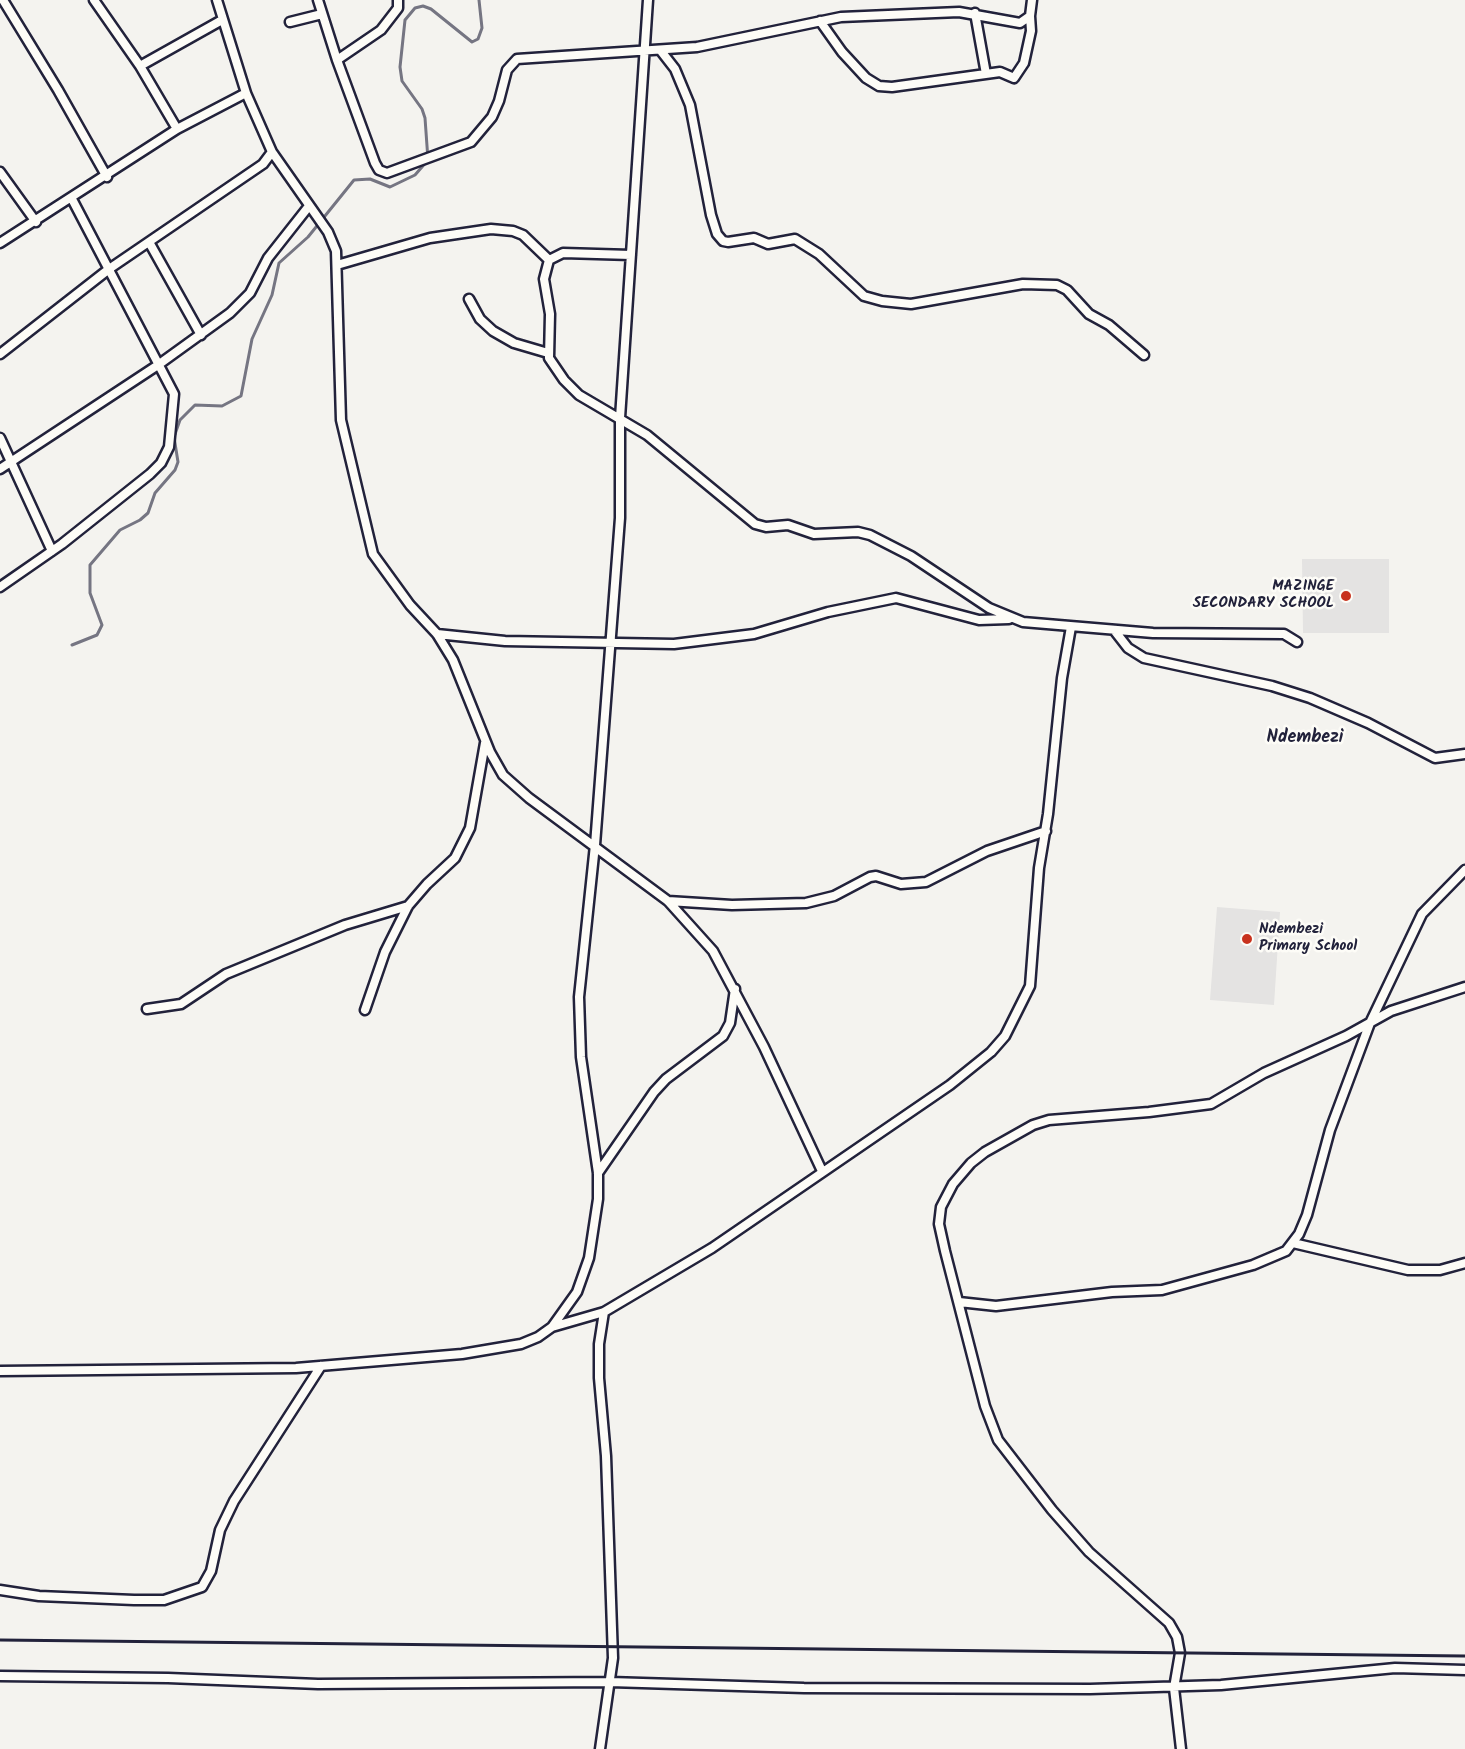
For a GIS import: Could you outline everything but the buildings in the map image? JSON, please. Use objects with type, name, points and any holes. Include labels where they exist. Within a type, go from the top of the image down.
[{"type":"street","points":[[3,0],[58,90],[107,177]]},
{"type":"street","points":[[94,0],[140,66],[177,129]]},
{"type":"street","points":[[217,0],[246,93],[272,152],[332,239],[337,265],[341,420],[368,543],[379,565],[410,605],[437,634],[462,677],[494,761],[512,784],[668,901],[713,951],[735,989],[822,1171]]},
{"type":"street","points":[[318,0],[337,60],[375,163],[379,170],[387,173],[471,142],[492,117],[499,101],[507,70],[515,60],[592,52],[661,51],[735,40],[820,21],[945,11],[975,13],[1018,23],[1030,16]]},
{"type":"street","points":[[337,60],[381,30],[395,12],[398,0]]},
{"type":"street","points":[[552,1328],[577,1292],[589,1258],[597,1208],[598,1173],[583,1086],[579,997],[595,845],[620,518],[620,418],[648,0]]},
{"type":"street","points":[[820,21],[851,63],[866,78],[879,86],[917,86],[1001,72],[1011,78],[1017,76],[1024,63],[1031,31],[1032,0]]},
{"type":"street","points":[[975,13],[986,74]]},
{"type":"street","points":[[290,22],[322,14]]},
{"type":"street","points":[[140,66],[222,20]]},
{"type":"street","points":[[661,51],[675,69],[690,105],[711,215],[723,241],[754,238],[768,244],[795,239],[819,254],[864,296],[882,302],[911,304],[1023,284],[1057,285],[1068,290],[1089,314],[1144,355]]},
{"type":"street","points":[[0,243],[107,177],[177,129],[246,93]]},
{"type":"street","points":[[0,354],[109,270],[253,171],[272,152]]},
{"type":"street","points":[[0,172],[36,222]]},
{"type":"street","points":[[0,587],[144,479],[164,459],[169,447],[175,399],[72,199]]},
{"type":"street","points":[[0,469],[158,365],[231,313],[250,293],[268,258],[309,206]]},
{"type":"street","points":[[337,265],[430,238],[491,229],[513,231],[523,235],[549,260]]},
{"type":"street","points":[[148,242],[201,335]]},
{"type":"street","points":[[631,255],[563,253],[549,260],[544,279],[550,314],[548,353],[554,366],[572,388],[596,406],[620,418],[669,452],[755,524],[766,527],[788,525],[814,534],[858,532],[870,535],[912,556],[968,596],[1011,619]]},
{"type":"street","points":[[470,299],[480,319],[493,331],[514,343],[548,353]]},
{"type":"street","points":[[0,438],[52,550]]},
{"type":"street","points":[[437,634],[505,642],[674,645],[727,639],[771,630],[828,612],[896,598],[979,620],[1011,619],[1071,627],[1153,633],[1284,634],[1297,642]]},
{"type":"street","points":[[0,1371],[158,1371],[321,1366],[423,1358],[521,1344],[552,1328],[604,1312],[712,1248],[950,1085],[991,1052],[1005,1036],[1030,986],[1037,887],[1046,831],[1062,678],[1071,627]]},
{"type":"street","points":[[1114,630],[1128,648],[1144,658],[1262,684],[1310,698],[1368,723],[1433,757],[1465,754]]},
{"type":"street","points":[[365,1010],[385,952],[408,906],[426,884],[455,858],[466,837],[475,808],[485,742]]},
{"type":"street","points":[[668,901],[732,905],[806,903],[834,896],[870,877],[876,876],[901,884],[918,883],[987,851],[1046,831]]},
{"type":"street","points":[[959,1302],[996,1306],[1102,1293],[1162,1290],[1253,1265],[1280,1254],[1293,1243],[1307,1215],[1330,1130],[1370,1023],[1422,914],[1465,870]]},
{"type":"street","points":[[147,1009],[181,1004],[226,974],[345,925],[408,906]]},
{"type":"street","points":[[1181,1749],[1174,1688],[1180,1653],[1173,1629],[1089,1552],[1023,1475],[998,1440],[985,1406],[945,1251],[939,1216],[953,1184],[971,1163],[1018,1132],[1049,1120],[1149,1112],[1211,1104],[1264,1073],[1407,1004],[1465,987]]},
{"type":"street","points":[[598,1173],[654,1092],[666,1079],[723,1036],[730,1023],[735,989]]},
{"type":"street","points":[[1293,1243],[1408,1270],[1440,1270],[1465,1263]]},
{"type":"street","points":[[600,1749],[613,1658],[608,1496],[599,1378],[599,1344],[604,1312]]},
{"type":"street","points":[[0,1590],[39,1596],[164,1600],[201,1587],[211,1571],[220,1530],[234,1501],[321,1366]]},
{"type":"street","points":[[0,1676],[168,1678],[318,1684],[610,1682],[815,1688],[1174,1688],[1395,1668],[1465,1670]]},
{"type":"shaded area","name":"MAZINGE SECONDARY SCHOOL","points":[[1302,559],[1389,559],[1389,633],[1303,633]]},
{"type":"shaded area","points":[[1217,907],[1280,912],[1274,1005],[1210,1000]]},
{"type":"waterway","points":[[72,645],[97,635],[102,625],[90,593],[90,565],[120,530],[140,520],[148,513],[155,493],[175,470],[178,462],[174,437],[180,420],[195,405],[222,406],[241,396],[252,339],[272,295],[279,263],[308,237],[354,180],[370,179],[390,187],[415,175],[428,160],[425,118],[422,109],[402,81],[400,67],[405,20],[415,8],[423,6],[431,9],[472,42],[478,39],[482,28],[479,0]]},
{"type":"railway","points":[[0,1640],[1465,1656]]},
{"type":"place","name":"MAZINGE SECONDARY SCHOOL","points":[[1346,596]]},
{"type":"place","name":"Ndembezi Primary School","points":[[1247,939]]},
{"type":"district","name":"Ndembezi","points":[[1305,739]]}]
